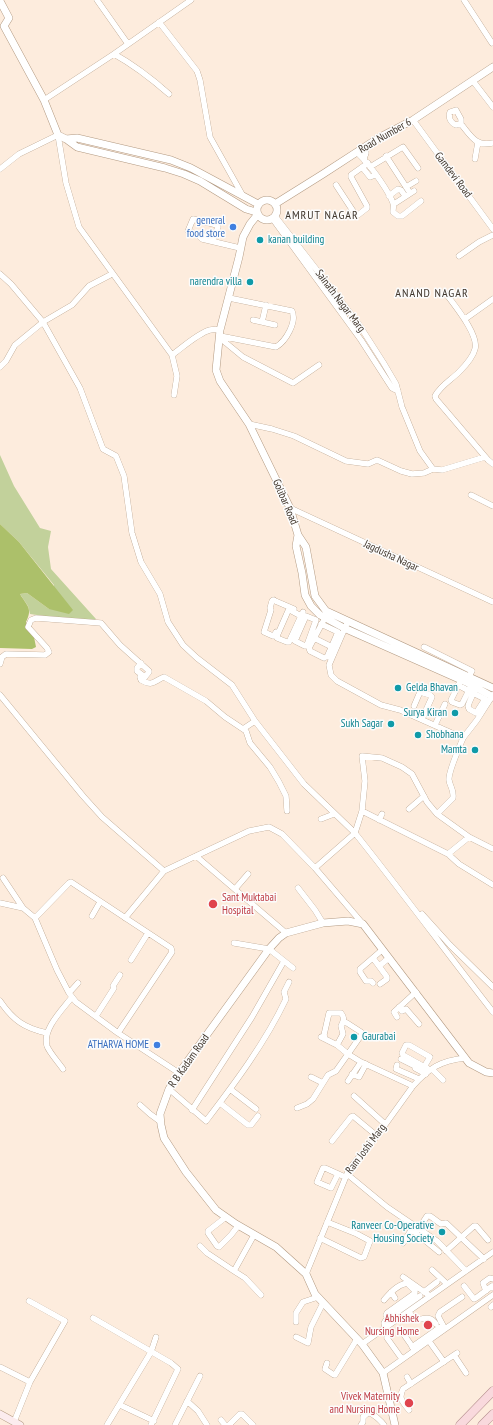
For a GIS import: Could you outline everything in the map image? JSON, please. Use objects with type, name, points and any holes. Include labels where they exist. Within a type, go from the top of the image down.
[{"type":"main road","points":[[460,1425],[493,1391]]},
{"type":"main road","points":[[0,1414],[17,1423]]},
{"type":"main road","points":[[482,1425],[493,1414]]},
{"type":"street","points":[[97,0],[128,44]]},
{"type":"street","points":[[44,100],[114,54],[191,0]]},
{"type":"street","points":[[464,0],[492,43]]},
{"type":"street","points":[[0,1],[9,18],[2,28],[44,100],[58,135],[66,182],[80,228],[172,355],[177,376],[174,396]]},
{"type":"street","points":[[159,22],[197,71],[200,80],[210,137],[243,196],[257,210],[260,217],[266,220],[274,217],[277,210],[275,204],[266,199],[260,202],[257,210]]},
{"type":"street","points":[[114,54],[127,61],[155,81],[169,94]]},
{"type":"street","name":"Road Number 6","points":[[275,204],[380,137],[412,120],[493,67]]},
{"type":"street","points":[[473,81],[493,107]]},
{"type":"street","name":"Gamdevi Road","points":[[412,120],[493,229]]},
{"type":"street","points":[[461,124],[478,142],[485,145],[493,143]]},
{"type":"street","points":[[58,135],[77,147],[166,168],[184,174],[200,181],[246,209],[257,210]]},
{"type":"street","points":[[0,169],[19,154],[58,135]]},
{"type":"street","points":[[66,139],[78,138],[171,160],[188,167],[243,196]]},
{"type":"street","points":[[475,159],[478,142]]},
{"type":"street","points":[[97,152],[100,143]]},
{"type":"street","points":[[336,185],[355,214],[358,215],[367,208],[367,206],[351,175],[366,164],[403,147],[418,168]]},
{"type":"street","points":[[360,150],[360,157],[375,174],[394,204],[394,212],[398,216],[402,216],[421,201]]},
{"type":"street","points":[[131,160],[134,152]]},
{"type":"street","points":[[386,156],[409,192]]},
{"type":"street","points":[[184,174],[188,167]]},
{"type":"street","points":[[394,204],[409,192],[416,181]]},
{"type":"street","points":[[226,196],[230,189]]},
{"type":"street","points":[[389,196],[398,190],[409,192]]},
{"type":"street","name":"Golibar Road","points":[[257,210],[243,237],[240,248],[220,335],[216,370],[220,381],[249,424],[290,508],[298,536],[296,546],[305,595],[311,606],[322,616],[346,625],[446,670],[468,685],[492,692]]},
{"type":"street","points":[[274,217],[361,340],[392,388],[398,391]]},
{"type":"street","name":"Sainath Nagar Marg","points":[[274,217],[367,337],[396,384],[402,407],[420,451],[434,469]]},
{"type":"street","points":[[200,235],[214,238],[218,227],[217,225],[193,219],[188,231],[200,235],[202,239],[240,248]]},
{"type":"street","points":[[459,256],[479,242],[493,235]]},
{"type":"street","points":[[0,274],[42,322],[80,388],[103,449],[116,456],[124,476],[132,533],[141,562],[160,594],[168,622],[183,645],[232,685],[255,721],[304,784],[355,833],[410,902],[449,956],[493,1012]]},
{"type":"street","points":[[0,367],[6,362],[15,345],[42,322],[72,305],[89,286],[112,274]]},
{"type":"street","points":[[447,295],[465,319],[474,337],[476,348],[470,359],[459,372],[439,390],[435,396],[485,457],[493,464]]},
{"type":"street","points":[[220,335],[276,347],[288,333],[294,315],[292,310],[229,298]]},
{"type":"street","points":[[465,319],[493,299]]},
{"type":"street","points":[[262,322],[266,305]]},
{"type":"street","points":[[253,320],[275,325]]},
{"type":"street","points":[[172,355],[184,346],[212,330],[220,335],[243,357],[293,383],[319,365]]},
{"type":"street","points":[[361,340],[367,337]]},
{"type":"street","points":[[249,424],[294,436],[346,461],[368,464],[377,460],[401,471],[412,474],[424,473],[434,469],[442,470],[485,457]]},
{"type":"street","points":[[471,495],[493,506]]},
{"type":"street","name":"Jagdusha Nagar","points":[[290,508],[493,602]]},
{"type":"street","points":[[298,536],[306,547],[315,596],[322,616],[338,632],[329,665],[331,675],[337,681],[381,705],[400,710],[463,738]]},
{"type":"street","points":[[302,573],[312,574]]},
{"type":"street","points":[[286,607],[274,636],[264,632],[273,601],[302,614]]},
{"type":"street","points":[[302,614],[289,642],[278,638],[277,636],[288,611],[290,610],[302,614],[322,616]]},
{"type":"street","points":[[304,616],[322,616],[307,645],[305,646],[295,641],[304,616]]},
{"type":"street","points":[[322,616],[309,648],[310,651],[326,658],[334,648],[346,625]]},
{"type":"street","points":[[0,664],[2,657],[6,654],[46,655],[49,652],[28,627],[31,620],[36,618],[103,624],[111,636],[141,663],[136,668],[142,675],[140,677],[141,680],[149,684],[164,677],[206,701],[224,717],[246,731],[250,743],[270,767],[279,782],[286,796],[287,811]]},
{"type":"street","points":[[314,638],[334,648]]},
{"type":"street","points":[[424,647],[472,671],[468,685]]},
{"type":"street","points":[[414,706],[420,692],[432,697],[422,719]]},
{"type":"street","points":[[437,814],[453,798],[454,792],[449,779],[456,755],[463,738],[474,724],[492,692]]},
{"type":"street","points":[[0,695],[102,817],[164,871]]},
{"type":"street","points":[[435,725],[445,704]]},
{"type":"street","points":[[242,729],[255,721]]},
{"type":"street","points":[[315,868],[355,833],[362,811],[365,781],[362,756],[382,758],[402,767],[412,774],[427,802],[437,814],[469,837],[493,849]]},
{"type":"street","points":[[409,809],[424,796]]},
{"type":"street","points":[[362,811],[381,817],[448,854],[459,864],[493,885]]},
{"type":"street","points":[[321,819],[334,814]]},
{"type":"street","points":[[125,918],[164,871],[249,831],[269,827],[282,834],[315,868],[363,924],[416,992],[464,1058],[469,1063],[486,1072],[493,1073]]},
{"type":"street","points":[[448,854],[469,837]]},
{"type":"street","points":[[196,856],[286,933]]},
{"type":"street","points":[[235,889],[248,874]]},
{"type":"street","points":[[4,878],[23,908],[34,918],[56,968],[76,1002],[179,1073]]},
{"type":"street","points":[[34,918],[71,882],[171,948],[172,952],[118,1032]]},
{"type":"street","points":[[298,888],[316,910],[322,923]]},
{"type":"street","points":[[92,916],[100,902]]},
{"type":"street","points":[[410,902],[424,915],[450,945],[493,987]]},
{"type":"street","points":[[0,903],[23,908]]},
{"type":"street","name":"R B Kadam Road","points":[[363,924],[348,921],[322,923],[286,933],[279,938],[269,949],[179,1073],[169,1088],[160,1114],[164,1138],[186,1172],[216,1210],[238,1226],[276,1247],[306,1274],[308,1281],[318,1297],[360,1342],[383,1373],[395,1425]]},
{"type":"street","points":[[131,960],[148,933]]},
{"type":"street","points":[[234,943],[269,949],[293,968]]},
{"type":"street","points":[[373,983],[366,980],[360,972],[382,950]]},
{"type":"street","points":[[373,958],[387,977],[387,979],[380,984]]},
{"type":"street","points":[[379,966],[389,958]]},
{"type":"street","points":[[192,1110],[255,1012],[284,961]]},
{"type":"street","points":[[96,1016],[114,988],[113,986],[120,975]]},
{"type":"street","points":[[169,1088],[206,1121],[230,1089],[267,1034],[286,999],[284,992],[289,982]]},
{"type":"street","points":[[63,1069],[47,1046],[47,1033],[78,983]]},
{"type":"street","points":[[416,992],[399,1012],[406,1009],[419,1024]]},
{"type":"street","points":[[0,1001],[15,1020],[28,1028],[47,1033]]},
{"type":"street","points":[[337,1045],[343,1034],[341,1026],[344,1016],[340,1013],[329,1013],[323,1038],[337,1045],[348,1054],[364,1063],[413,1086]]},
{"type":"street","points":[[297,1108],[307,1104],[313,1098],[328,1075],[336,1071],[362,1034],[347,1023],[343,1022]]},
{"type":"street","points":[[424,1067],[430,1057],[409,1045],[406,1045],[402,1053],[403,1055],[443,1080]]},
{"type":"street","name":"Ram Joshi Marg","points":[[306,1274],[346,1176],[419,1079],[429,1071],[448,1060],[464,1058]]},
{"type":"street","points":[[401,1059],[415,1066],[415,1068],[429,1071]]},
{"type":"street","points":[[348,1082],[352,1074],[359,1077],[364,1063]]},
{"type":"street","points":[[397,1065],[396,1069],[419,1079]]},
{"type":"street","points":[[411,1075],[415,1068]]},
{"type":"street","points":[[312,1077],[323,1084]]},
{"type":"street","points":[[230,1089],[256,1109]]},
{"type":"street","points":[[354,1096],[385,1124]]},
{"type":"street","points":[[220,1103],[248,1125],[251,1125],[258,1116]]},
{"type":"street","points":[[140,1105],[161,1122]]},
{"type":"street","points":[[332,1141],[353,1116],[376,1136]]},
{"type":"street","points":[[338,1174],[346,1176],[417,1230],[439,1252]]},
{"type":"street","points":[[403,1243],[410,1232],[417,1230],[427,1216],[430,1216],[441,1224],[446,1223],[484,1259]]},
{"type":"street","points":[[226,1217],[208,1232],[217,1246],[219,1247],[238,1226]]},
{"type":"street","points":[[320,1238],[361,1258],[364,1257],[370,1241],[327,1222]]},
{"type":"street","points":[[446,1251],[474,1226],[476,1226],[488,1240]]},
{"type":"street","points":[[234,1271],[254,1235]]},
{"type":"street","points":[[426,1238],[437,1241],[466,1271]]},
{"type":"street","points":[[433,1247],[437,1241]]},
{"type":"street","points":[[200,1246],[207,1253],[245,1278],[261,1295]]},
{"type":"street","points":[[327,1363],[325,1369],[335,1375],[360,1342],[409,1312],[493,1252]]},
{"type":"street","points":[[432,1270],[447,1284]]},
{"type":"street","points":[[403,1277],[422,1294],[430,1296]]},
{"type":"street","points":[[486,1291],[483,1283],[490,1278],[493,1280]]},
{"type":"street","points":[[385,1328],[384,1323],[389,1318],[437,1282]]},
{"type":"street","points":[[384,1300],[393,1295],[396,1287],[407,1283],[415,1291],[415,1293],[387,1313],[386,1315],[389,1318]]},
{"type":"street","points":[[464,1286],[474,1299],[493,1287]]},
{"type":"street","points":[[383,1373],[402,1360],[440,1327],[493,1295]]},
{"type":"street","points":[[296,1322],[296,1313],[303,1302],[318,1297]]},
{"type":"street","points":[[414,1349],[429,1341],[440,1327],[438,1314],[462,1297]]},
{"type":"street","points":[[17,1423],[30,1382],[65,1321],[29,1301]]},
{"type":"street","points":[[296,1337],[308,1343],[311,1327],[323,1303]]},
{"type":"street","points":[[409,1312],[415,1320],[430,1317],[440,1327]]},
{"type":"street","points":[[93,1318],[175,1365],[178,1369],[153,1423],[120,1405]]},
{"type":"street","points":[[400,1329],[414,1349]]},
{"type":"street","points":[[107,1425],[151,1352],[156,1337]]},
{"type":"street","points":[[387,1338],[402,1360]]},
{"type":"street","points":[[429,1341],[444,1362]]},
{"type":"street","points":[[406,1409],[400,1401],[401,1394],[404,1389],[455,1354],[466,1373]]},
{"type":"street","points":[[0,1367],[30,1382]]},
{"type":"street","points":[[175,1425],[200,1376]]},
{"type":"street","points":[[407,1377],[411,1384]]},
{"type":"street","points":[[187,1401],[198,1410],[207,1425]]},
{"type":"street","points":[[389,1403],[400,1401]]},
{"type":"street","points":[[361,1425],[363,1418],[370,1413],[380,1419],[384,1425]]},
{"type":"street","points":[[229,1425],[240,1414],[242,1414],[253,1425]]},
{"type":"street","points":[[221,1420],[225,1425]]},
{"type":"green space","points":[[0,455],[14,486],[40,528],[51,531],[48,547],[51,569],[96,619],[92,623],[30,614],[28,606],[20,594],[27,593],[49,609],[54,585],[19,542],[0,524]]},
{"type":"green space","points":[[0,524],[19,542],[73,610],[69,614],[49,609],[27,593],[20,594],[29,610],[26,622],[34,637],[36,647],[32,649],[0,648]]},
{"type":"place","name":"general food store","points":[[233,227]]},
{"type":"place","name":"kanan building","points":[[260,240]]},
{"type":"place","name":"narendra villa","points":[[250,282]]},
{"type":"place","name":"Gelda Bhavan","points":[[398,688]]},
{"type":"place","name":"Surya Kiran","points":[[455,713]]},
{"type":"place","name":"Sukh Sagar","points":[[391,724]]},
{"type":"place","name":"Shobhana","points":[[418,735]]},
{"type":"place","name":"Mamta","points":[[475,750]]},
{"type":"place","name":"Sant Muktabai Hospital","points":[[213,904]]},
{"type":"place","name":"Gaurabai","points":[[354,1037]]},
{"type":"place","name":"ATHARVA HOME","points":[[157,1045]]},
{"type":"place","name":"Ranveer Co-Operative Housing Society","points":[[442,1232]]},
{"type":"place","name":"Abhishek Nursing Home","points":[[428,1325]]},
{"type":"place","name":"Vivek Maternity and Nursing Home","points":[[409,1403]]},
{"type":"district","name":"AMRUT NAGAR","points":[[322,216]]},
{"type":"district","name":"ANAND NAGAR","points":[[432,294]]}]
